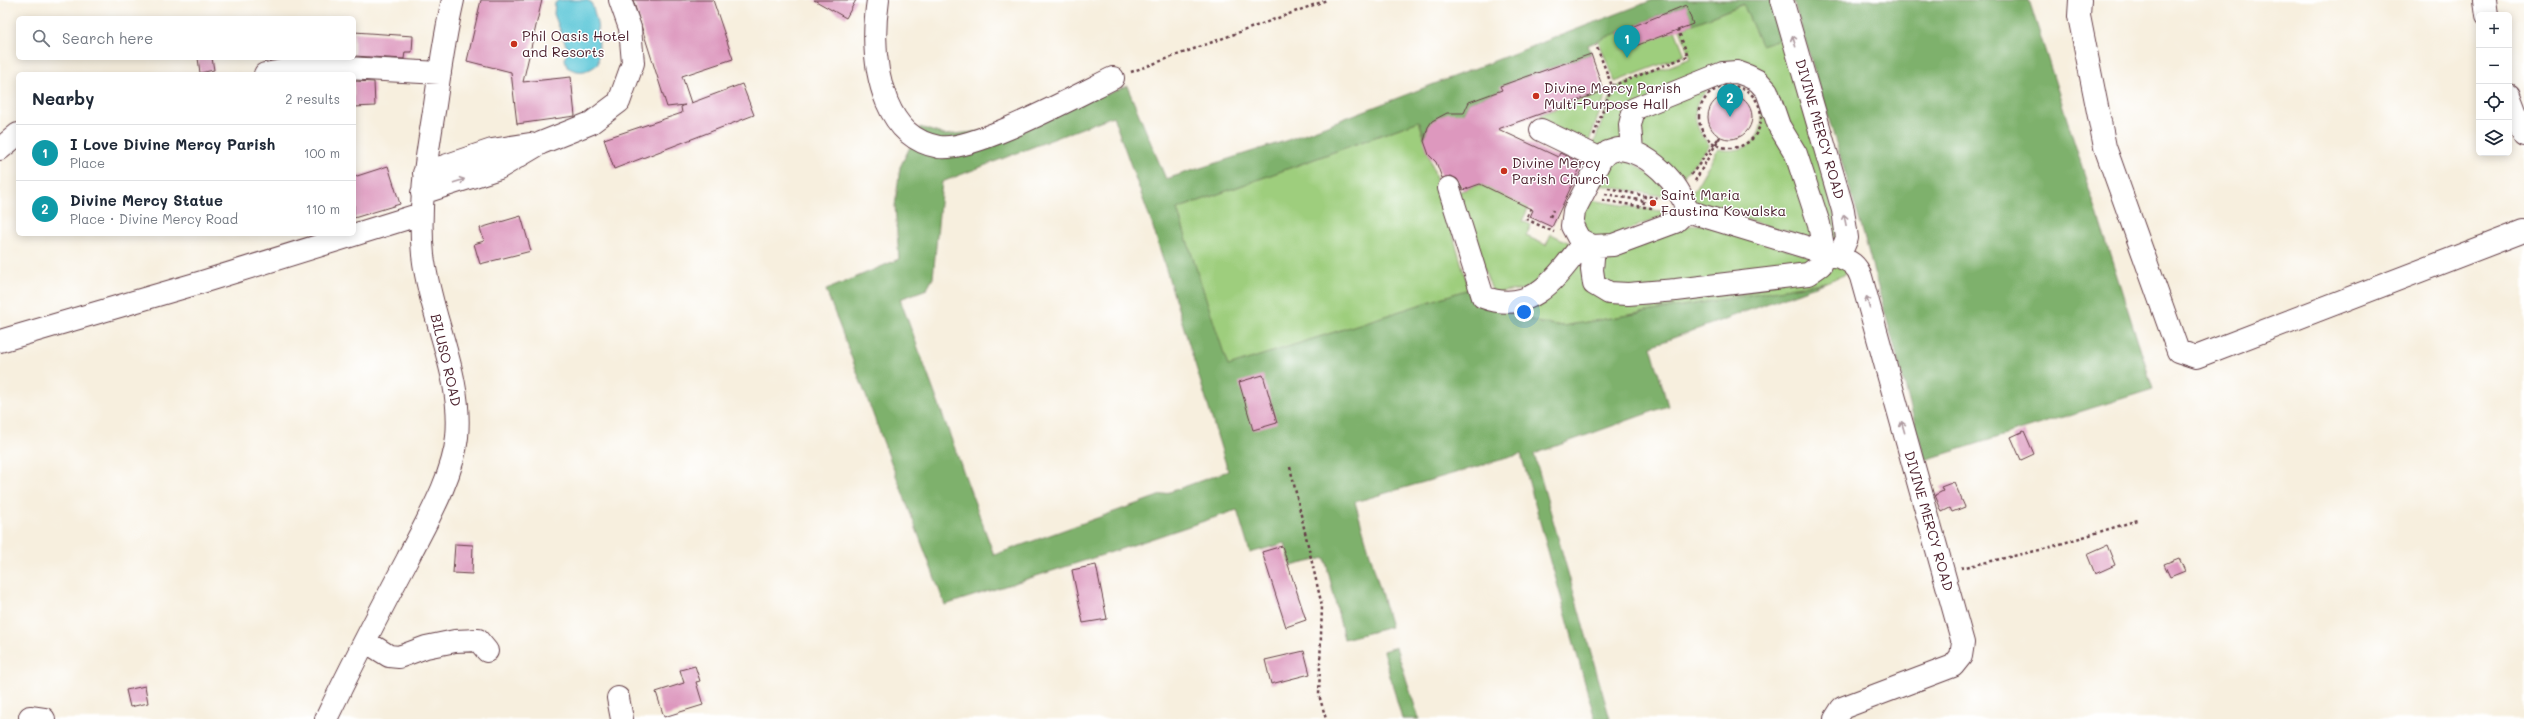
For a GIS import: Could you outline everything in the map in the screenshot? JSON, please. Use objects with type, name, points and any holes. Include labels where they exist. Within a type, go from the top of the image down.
[{"type":"street","name":"BILUSO ROAD","points":[[326,719],[432,509],[447,473],[457,440],[458,409],[451,372],[429,291],[423,255],[423,193],[440,73],[453,0]]},
{"type":"street","points":[[356,220],[423,193],[492,150],[541,143],[591,123],[619,102],[633,63],[630,28],[620,0]]},
{"type":"street","points":[[878,0],[875,39],[880,83],[891,112],[906,133],[921,142],[940,147],[954,146],[989,136],[1113,78]]},
{"type":"street","name":"DIVINE MERCY ROAD","points":[[1782,0],[1843,210],[1847,238],[1831,254]]},
{"type":"street","points":[[2080,0],[2079,16],[2105,147],[2178,351],[2196,357],[2524,231]]},
{"type":"street","points":[[2485,0],[2487,12]]},
{"type":"street","points":[[276,72],[310,66],[440,73]]},
{"type":"street","points":[[1594,156],[1574,212],[1584,239],[1594,284],[1603,291],[1616,294],[1676,290],[1808,274],[1822,265],[1831,254],[1819,224],[1796,154],[1779,126],[1767,91],[1758,81],[1737,72],[1712,76],[1685,90],[1634,109],[1630,125],[1632,152]]},
{"type":"street","points":[[2512,103],[2524,135]]},
{"type":"street","points":[[1541,130],[1594,156],[1613,150],[1632,152],[1666,176],[1683,201],[1675,222],[1626,241],[1606,246],[1584,239]]},
{"type":"street","points":[[0,149],[16,136]]},
{"type":"street","points":[[1449,188],[1483,297],[1506,302],[1537,295],[1557,277],[1584,239]]},
{"type":"street","name":"DIVINE MERCY ROAD","points":[[1683,201],[1852,262],[1859,269],[1963,643],[1961,656],[1953,666],[1842,708],[1834,719]]},
{"type":"street","points":[[0,341],[202,282],[316,236]]},
{"type":"street","points":[[365,641],[389,656],[399,657],[426,647],[455,641],[478,640],[487,651]]},
{"type":"street","points":[[618,698],[622,719]]},
{"type":"path","points":[[1113,78],[1327,0]]},
{"type":"path","points":[[1612,86],[1688,56],[1678,30]]},
{"type":"path","points":[[1594,156],[1612,86],[1596,45]]},
{"type":"path","points":[[1722,86],[1735,86],[1744,89],[1756,101],[1760,109],[1761,118],[1756,134],[1746,143],[1734,148],[1715,145],[1705,135],[1699,123],[1699,110],[1704,98],[1710,92],[1722,86]]},
{"type":"path","points":[[1683,201],[1715,145]]},
{"type":"path","points":[[1683,201],[1715,145]]},
{"type":"path","points":[[1606,188],[1645,196]]},
{"type":"path","points":[[1603,193],[1644,201],[1643,207]]},
{"type":"path","points":[[1600,199],[1657,209]]},
{"type":"path","points":[[1531,208],[1526,219],[1555,233],[1584,239]]},
{"type":"path","points":[[1550,217],[1553,210]]},
{"type":"path","points":[[1290,467],[1322,606],[1319,695],[1326,719]]},
{"type":"path","points":[[1944,573],[2044,549],[2138,520]]},
{"type":"green space","points":[[1653,0],[1773,0],[1783,38],[1761,45],[1743,4],[1693,24],[1685,5],[1588,45],[1591,54],[1501,86],[1502,90],[1469,102],[1462,115],[1450,114],[1438,117],[1429,125],[1425,137],[1419,121],[1177,209],[1228,366],[1469,289],[1473,301],[1541,323],[1563,326],[1826,282],[1651,346],[1668,406],[1534,454],[1610,719],[1595,719],[1521,454],[1355,502],[1391,627],[1344,639],[1325,558],[1291,566],[1285,543],[1250,553],[1237,510],[1112,552],[945,605],[826,290],[899,259],[895,206],[900,167],[920,127],[945,135],[983,131],[1098,78],[1105,95],[1127,86],[1166,179],[1288,140]],"holes":[[[1113,116],[1152,224],[1228,471],[994,555],[900,299],[927,289],[933,278],[942,182]]]},
{"type":"green space","points":[[1793,0],[2029,0],[2153,389],[1925,460],[1865,239]]},
{"type":"green space","points":[[1744,4],[1750,20],[1783,38],[1837,223],[1836,245],[1698,206],[1690,197],[1718,149],[1738,149],[1752,143],[1760,131],[1762,117],[1759,102],[1752,90],[1740,83],[1725,83],[1715,86],[1706,91],[1700,97],[1695,111],[1697,126],[1710,145],[1679,181],[1593,146],[1614,88],[1691,58],[1680,29]]},
{"type":"green space","points":[[1675,30],[1685,55],[1615,82],[1598,40],[1619,32],[1625,49]]},
{"type":"green space","points":[[1604,91],[1606,95],[1588,144],[1543,121],[1541,114]]},
{"type":"green space","points":[[1419,121],[1469,289],[1227,367],[1177,209]]},
{"type":"green space","points":[[1624,157],[1655,178],[1668,192],[1668,197],[1599,185],[1608,164]]},
{"type":"green space","points":[[1480,184],[1529,207],[1522,221],[1531,225],[1526,236],[1546,245],[1551,234],[1572,244],[1535,288],[1493,293],[1456,193]]},
{"type":"green space","points":[[1591,200],[1660,211],[1664,213],[1660,217],[1603,240],[1584,232],[1582,212]]},
{"type":"green space","points":[[1702,224],[1849,268],[1844,275],[1826,282],[1563,326],[1541,323],[1500,309],[1583,252],[1683,227]]},
{"type":"green space","points":[[1396,647],[1419,719],[1402,719],[1383,651]]},
{"type":"water","points":[[559,0],[586,0],[591,2],[597,25],[599,48],[598,64],[591,69],[576,71],[567,67],[565,59],[567,48],[554,14],[555,3]]},
{"type":"building","points":[[481,0],[542,0],[523,82],[571,77],[575,116],[517,124],[511,72],[467,61]]},
{"type":"building","points":[[633,0],[713,0],[733,59],[682,76],[691,103],[742,84],[754,115],[614,169],[604,139],[682,113],[681,107],[685,105],[667,107]]},
{"type":"building","points":[[814,0],[856,0],[846,18]]},
{"type":"building","points":[[1686,5],[1693,24],[1625,50],[1619,32]]},
{"type":"building","points":[[356,32],[413,36],[412,52],[405,52],[404,59],[356,56]]},
{"type":"building","name":"Divine Mercy Parish Church","points":[[1591,54],[1604,91],[1498,129],[1558,157],[1560,153],[1582,164],[1552,227],[1530,217],[1533,210],[1480,184],[1463,190],[1457,179],[1451,176],[1442,178],[1436,162],[1429,155],[1424,141],[1428,127],[1432,121],[1447,113],[1464,113],[1469,102],[1502,90],[1500,86]]},
{"type":"building","points":[[198,60],[212,60],[214,70],[200,72]]},
{"type":"building","points":[[356,81],[374,82],[375,106],[356,107]]},
{"type":"building","points":[[1726,95],[1734,95],[1739,96],[1746,101],[1751,108],[1751,126],[1746,133],[1739,138],[1726,139],[1718,136],[1711,129],[1708,121],[1708,113],[1711,105],[1718,98]]},
{"type":"building","points":[[388,166],[400,204],[356,217],[356,176]]},
{"type":"building","points":[[521,216],[531,251],[480,264],[474,244],[484,241],[480,228]]},
{"type":"building","points":[[1263,375],[1277,423],[1253,430],[1239,382]]},
{"type":"building","points":[[2024,431],[2034,454],[2021,460],[2011,437]]},
{"type":"building","points":[[1954,482],[1965,507],[1952,512],[1950,508],[1942,512],[1935,495],[1943,491],[1941,487]]},
{"type":"building","points":[[455,544],[473,545],[472,574],[453,573]]},
{"type":"building","points":[[2107,545],[2115,565],[2095,574],[2087,554]]},
{"type":"building","points":[[1282,546],[1306,620],[1286,627],[1262,552]]},
{"type":"building","points":[[2179,558],[2185,571],[2170,577],[2164,564]]},
{"type":"building","points":[[1096,565],[1107,619],[1083,623],[1072,570]]},
{"type":"building","points":[[1304,651],[1310,674],[1271,684],[1265,660]]},
{"type":"building","points":[[695,666],[700,681],[696,682],[703,705],[664,717],[656,692],[684,683],[680,670]]},
{"type":"building","points":[[145,686],[148,703],[130,707],[126,690]]},
{"type":"place","name":"Phil Oasis Hotel and Resorts","points":[[514,44]]},
{"type":"place","name":"I Love Divine Mercy Parish","points":[[1627,58]]},
{"type":"place","name":"Divine Mercy Parish Multi-Purpose Hall","points":[[1536,96]]},
{"type":"place","name":"Divine Mercy Statue","points":[[1730,117]]},
{"type":"place","name":"Divine Mercy Parish Church","points":[[1504,171]]},
{"type":"place","name":"Saint Maria Faustina Kowalska","points":[[1653,203]]}]
